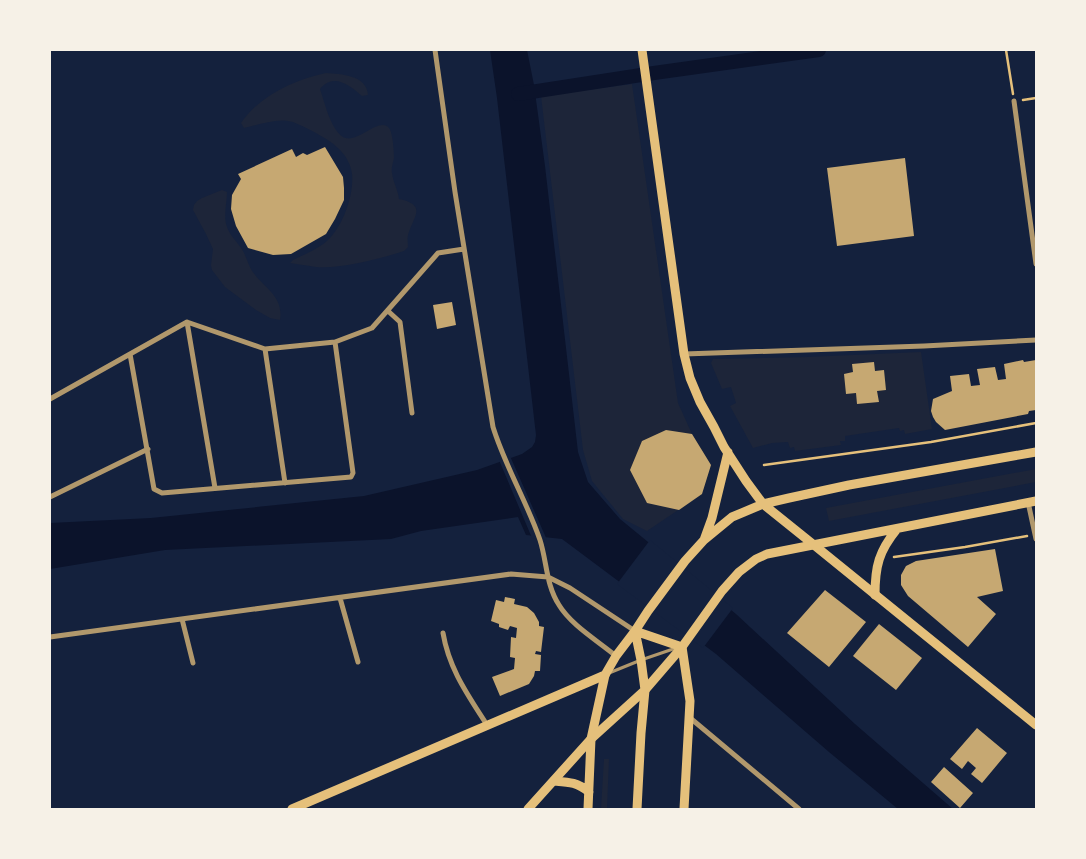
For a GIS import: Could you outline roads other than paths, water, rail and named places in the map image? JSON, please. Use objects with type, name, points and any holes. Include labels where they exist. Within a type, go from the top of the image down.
[{"type":"main road","points":[[642,50],[684,354],[690,378],[700,402],[728,452],[763,504],[1036,725]]},
{"type":"main road","points":[[704,540],[712,518],[728,452]]},
{"type":"main road","points":[[588,809],[591,739],[605,674],[648,611],[685,561],[704,540],[732,518],[763,504],[849,485],[1036,452]]},
{"type":"main road","points":[[528,809],[591,739],[645,690],[684,644],[722,591],[739,572],[756,559],[768,554],[1032,502]]},
{"type":"main road","points":[[875,594],[878,560],[886,542],[898,529]]},
{"type":"main road","points":[[635,631],[684,644]]},
{"type":"main road","points":[[635,631],[645,690],[637,809]]},
{"type":"main road","points":[[684,644],[690,701],[684,809]]},
{"type":"main road","points":[[292,809],[605,674]]},
{"type":"main road","points":[[554,781],[571,782],[581,785],[589,792]]},
{"type":"street","points":[[435,50],[464,249],[490,412],[496,436],[540,540],[551,590],[559,605],[568,618],[616,656]]},
{"type":"street","points":[[1014,101],[1036,264]]},
{"type":"street","points":[[50,399],[187,322],[266,349],[335,342],[372,328],[438,253],[464,249]]},
{"type":"street","points":[[388,311],[400,322],[412,413]]},
{"type":"street","points":[[187,322],[215,488]]},
{"type":"street","points":[[684,354],[924,346],[1036,340]]},
{"type":"street","points":[[130,354],[154,489],[162,493],[349,478],[352,476],[335,342]]},
{"type":"street","points":[[266,349],[285,483]]},
{"type":"street","points":[[50,497],[148,449]]},
{"type":"street","points":[[1032,502],[1036,537]]},
{"type":"street","points":[[50,637],[511,574],[548,577],[570,588],[635,631]]},
{"type":"street","points":[[340,598],[358,662]]},
{"type":"street","points":[[182,619],[193,663]]},
{"type":"street","points":[[443,633],[445,647],[457,678],[487,725]]},
{"type":"street","points":[[689,717],[799,809]]},
{"type":"lane","points":[[605,674],[684,644]]},
{"type":"waterway","points":[[518,94],[819,50]]}]
